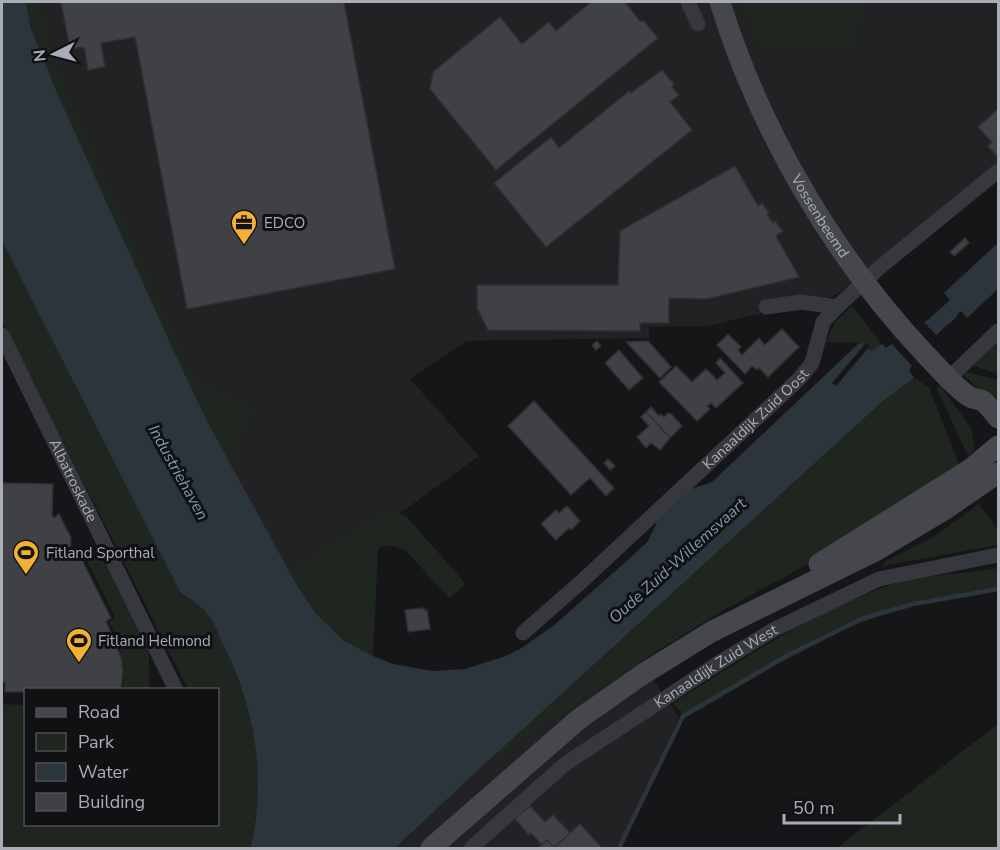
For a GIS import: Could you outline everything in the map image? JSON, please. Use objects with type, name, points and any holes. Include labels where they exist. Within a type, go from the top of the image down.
[{"type":"main road","name":"Vossenbeemd","points":[[720,2],[741,61],[787,158],[825,226],[865,282],[927,356],[970,397],[982,401],[999,418]]},
{"type":"main road","name":"Vossenbeemd","points":[[970,397],[973,410],[999,440]]},
{"type":"main road","name":"Kanaaldijk Zuid West","points":[[767,604],[790,581],[969,470],[999,446]]},
{"type":"main road","name":"Kanaaldijk Zuid West","points":[[431,849],[579,719],[643,674],[711,632],[878,550],[944,510],[999,472]]},
{"type":"main road","name":"Kanaaldijk Zuid West","points":[[440,849],[457,825]]},
{"type":"street","points":[[688,2],[698,24]]},
{"type":"street","name":"Kanaaldijk Zuid Oost","points":[[523,633],[799,379],[812,363],[824,322],[837,307],[999,171]]},
{"type":"street","points":[[766,307],[801,302],[837,307]]},
{"type":"street","points":[[949,378],[999,331]]},
{"type":"street","name":"Albatroskade","points":[[2,335],[175,688]]},
{"type":"street","name":"Kanaaldijk Zuid West","points":[[471,849],[565,764],[773,630],[879,579],[999,555]]},
{"type":"shaded area","points":[[2,2],[998,2],[998,164],[959,193],[840,293],[828,298],[707,326],[649,327],[649,338],[467,341],[410,379],[479,456],[279,601]]},
{"type":"shaded area","points":[[606,612],[679,717],[619,848],[372,848]]},
{"type":"green space","points":[[26,2],[40,2],[52,57],[188,365],[211,387],[255,407],[235,448],[242,460],[232,466],[176,357],[53,87],[36,44]]},
{"type":"green space","points":[[744,2],[864,2],[855,49],[827,51],[758,48]]},
{"type":"green space","points":[[2,241],[180,592],[202,609],[215,625],[234,668],[250,718],[258,770],[258,796],[250,848],[2,848],[2,704],[24,705],[24,826],[219,826],[219,688],[187,688],[2,321]]},
{"type":"green space","points":[[852,306],[882,344],[871,351],[861,343],[826,342],[835,322]]},
{"type":"green space","points":[[998,338],[998,374],[971,365]]},
{"type":"green space","points":[[966,372],[998,380],[998,403],[982,393],[964,375]]},
{"type":"green space","points":[[914,378],[929,387],[961,470],[879,525],[724,610],[657,651],[478,770],[882,402]]},
{"type":"green space","points":[[940,385],[971,428],[975,449],[968,456],[937,389]]},
{"type":"green space","points":[[979,504],[998,530],[998,545],[882,566],[888,560],[935,536]]},
{"type":"green space","points":[[392,512],[405,515],[466,584],[449,598],[406,551],[392,546],[378,549],[373,656],[347,643],[319,618],[288,568],[375,517]]},
{"type":"green space","points":[[99,547],[149,652],[149,688],[123,688],[124,672],[121,655],[109,622],[115,618],[84,555]]},
{"type":"green space","points":[[998,568],[998,592],[929,602],[878,616],[844,630],[782,662],[685,718],[674,703],[801,625],[855,599],[896,583]]},
{"type":"green space","points":[[998,724],[998,848],[837,848]]},
{"type":"water","points":[[2,2],[26,2],[30,26],[57,93],[176,356],[208,423],[295,582],[316,614],[344,641],[393,664],[433,671],[465,669],[520,649],[553,626],[629,559],[648,541],[658,520],[691,489],[712,482],[858,344],[861,343],[871,351],[882,344],[886,348],[929,319],[950,300],[944,293],[998,243],[998,289],[967,318],[961,311],[959,312],[934,338],[909,370],[914,378],[882,402],[395,848],[250,848],[258,796],[258,770],[250,718],[234,668],[215,625],[202,609],[180,592],[2,241]]},
{"type":"pier","points":[[922,320],[938,337],[914,368],[891,343]]},
{"type":"pier","points":[[866,343],[870,346],[836,386],[832,383]]},
{"type":"building","points":[[61,2],[344,2],[395,269],[187,309],[135,37],[101,43],[105,67],[88,70],[84,47],[70,49]]},
{"type":"building","points":[[591,2],[625,2],[658,38],[496,170],[430,89],[433,72],[500,17],[522,44],[549,22],[556,31]]},
{"type":"building","points":[[662,70],[675,83],[672,87],[679,95],[670,102],[692,130],[546,247],[494,183],[551,137],[559,148],[629,91],[631,93]]},
{"type":"building","points":[[998,109],[997,156],[988,146],[992,142],[978,127]]},
{"type":"building","points":[[735,166],[758,206],[762,203],[773,223],[775,221],[783,231],[776,236],[799,277],[707,299],[669,298],[669,323],[640,323],[640,331],[488,330],[477,308],[477,285],[618,285],[620,231]]},
{"type":"building","points":[[965,238],[969,243],[954,256],[950,252]]},
{"type":"building","points":[[782,329],[799,347],[768,377],[759,368],[757,370],[752,366],[745,374],[717,345],[728,334],[741,347],[738,350],[742,355],[759,338],[765,345]]},
{"type":"building","points":[[597,341],[601,346],[596,350],[592,345]]},
{"type":"building","points":[[648,341],[671,367],[660,378],[626,342]]},
{"type":"building","points":[[619,350],[643,378],[629,390],[605,363]]},
{"type":"building","points":[[720,358],[743,383],[716,408],[711,403],[707,406],[710,409],[697,421],[659,382],[676,366],[692,382],[706,369],[717,380],[725,373],[716,363]]},
{"type":"building","points":[[534,401],[614,488],[606,496],[590,478],[571,495],[508,426]]},
{"type":"building","points":[[651,407],[659,416],[661,414],[664,417],[668,413],[671,414],[682,426],[670,438],[646,412]]},
{"type":"building","points":[[646,412],[670,438],[660,450],[651,443],[646,448],[637,437],[649,426],[641,417]]},
{"type":"building","points":[[608,459],[615,466],[610,470],[604,463]]},
{"type":"building","points":[[2,483],[53,484],[52,515],[54,518],[59,514],[71,538],[70,556],[80,556],[111,618],[106,621],[121,657],[123,671],[121,688],[24,688],[24,692],[5,692],[5,682],[2,682]]},
{"type":"building","points":[[567,506],[580,521],[556,540],[541,524],[556,510],[559,513]]},
{"type":"building","points":[[424,608],[425,611],[427,610],[430,629],[408,632],[405,610]]},
{"type":"building","points":[[530,806],[545,822],[553,815],[570,833],[554,848],[547,840],[542,845],[531,833],[529,835],[515,819]]},
{"type":"building","points":[[580,824],[602,848],[554,848]]},
{"type":"building","points":[[547,840],[554,848],[538,848]]},
{"type":"waterway","points":[[619,848],[683,716],[790,654],[861,619],[913,604],[998,589]]},
{"type":"place","name":"EDCO","points":[[244,246]]},
{"type":"place","name":"Fitland Sporthal","points":[[26,576]]},
{"type":"place","name":"Fitland Helmond","points":[[79,664]]},
{"type":"water label","name":"Industriehaven","points":[[179,472]]},
{"type":"water label","name":"Oude Zuid-Willemsvaart","points":[[677,560]]}]
